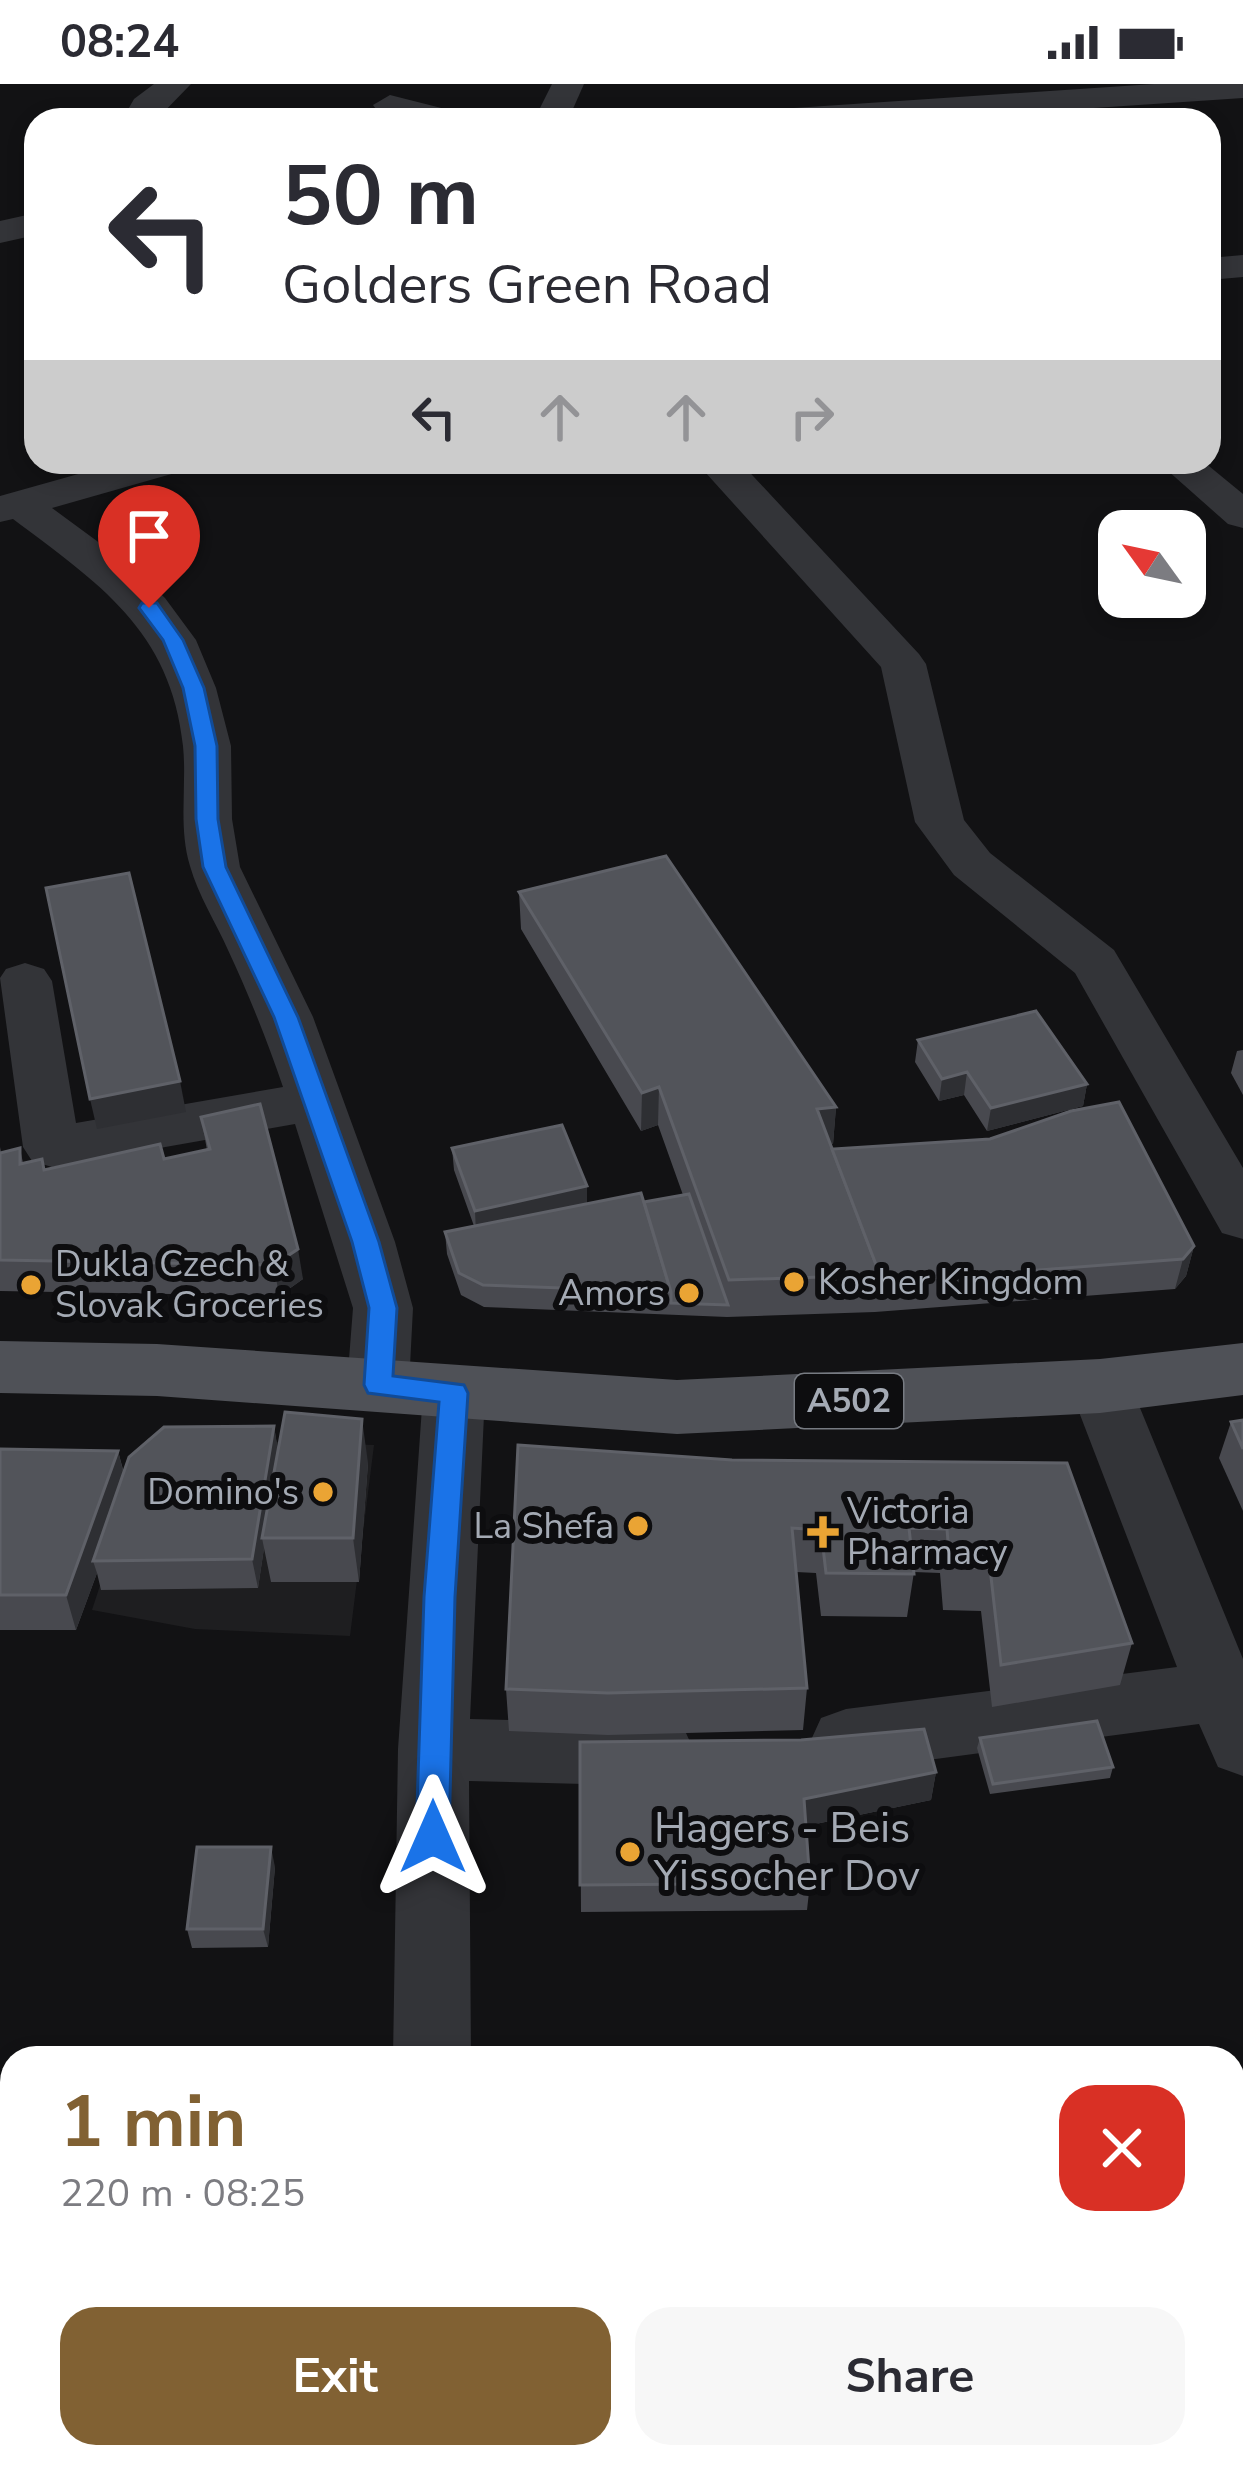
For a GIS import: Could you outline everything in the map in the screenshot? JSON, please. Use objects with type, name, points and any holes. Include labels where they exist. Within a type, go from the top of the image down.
[{"type":"main road","name":"A502","points":[[0,1367],[157,1370],[454,1393],[711,1406],[1100,1386],[1243,1369]]},
{"type":"street","points":[[145,108],[175,84]]},
{"type":"street","points":[[913,108],[1137,90],[1243,88]]},
{"type":"street","points":[[390,105],[402,108]]},
{"type":"street","points":[[9,506],[124,474]]},
{"type":"street","points":[[728,474],[903,664],[940,822],[972,864],[1095,962],[1155,1112],[1243,1218]]},
{"type":"street","points":[[1193,474],[1243,515]]},
{"type":"street","points":[[9,506],[119,578],[173,640],[193,688],[206,746],[207,819],[215,867],[286,1017],[383,1308],[378,1385]]},
{"type":"street","points":[[25,981],[52,1147],[317,1100]]},
{"type":"street","points":[[793,1746],[1094,1712],[1233,1718],[1100,1386]]},
{"type":"street","points":[[432,2046],[433,1749],[454,1393]]},
{"type":"street","points":[[433,1749],[652,1755],[723,1750]]},
{"type":"shaded area","points":[[148,1438],[374,1445],[350,1636],[195,1629],[92,1610]]},
{"type":"building","points":[[666,856],[836,1107],[817,1109],[880,1275],[729,1280],[659,1087],[642,1093],[519,892]]},
{"type":"building","points":[[129,873],[180,1081],[90,1099],[46,888]]},
{"type":"building","points":[[1036,1011],[1087,1084],[991,1108],[967,1072],[942,1079],[918,1040]]},
{"type":"building","points":[[1119,1102],[1194,1246],[1183,1259],[879,1282],[832,1149],[990,1139],[1071,1111]]},
{"type":"building","points":[[260,1104],[298,1249],[274,1265],[0,1260],[0,1153],[20,1148],[20,1164],[42,1159],[44,1170],[160,1144],[164,1159],[210,1149],[201,1117]]},
{"type":"building","points":[[562,1125],[587,1186],[475,1211],[452,1148]]},
{"type":"building","points":[[641,1193],[671,1292],[483,1285],[459,1273],[445,1232]]},
{"type":"building","points":[[689,1194],[728,1305],[671,1303],[644,1202]]},
{"type":"building","points":[[285,1412],[362,1419],[353,1538],[262,1538]]},
{"type":"building","points":[[1243,1420],[1243,1449],[1231,1422]]},
{"type":"building","points":[[274,1426],[252,1559],[93,1561],[129,1457],[164,1427]]},
{"type":"building","points":[[518,1445],[732,1460],[1067,1463],[1132,1643],[1001,1665],[990,1568],[950,1567],[947,1529],[909,1528],[914,1574],[826,1573],[821,1530],[792,1528],[807,1688],[608,1693],[506,1689]]},
{"type":"building","points":[[0,1449],[118,1451],[66,1595],[0,1595]]},
{"type":"building","points":[[1097,1721],[1113,1767],[993,1784],[980,1738]]},
{"type":"building","points":[[924,1729],[936,1772],[804,1799],[810,1883],[580,1885],[580,1742],[801,1740]]},
{"type":"building","points":[[197,1847],[271,1847],[263,1929],[187,1929]]},
{"type":"place","name":"Kosher Kingdom","points":[[794,1282]]},
{"type":"place","name":"Dukla Czech & Slovak Groceries","points":[[31,1285]]},
{"type":"place","name":"Amors","points":[[689,1293]]},
{"type":"place","name":"Domino's","points":[[323,1492]]},
{"type":"place","name":"La Shefa","points":[[638,1526]]},
{"type":"place","name":"Victoria Pharmacy","points":[[823,1532]]},
{"type":"place","name":"Hagers - Beis Yissocher Dov","points":[[630,1852]]},
{"type":"route","points":[[149,608],[173,640],[193,688],[206,746],[207,819],[215,867],[286,1017],[365,1242],[383,1308],[378,1385],[454,1393],[439,1597],[433,1837]]}]
